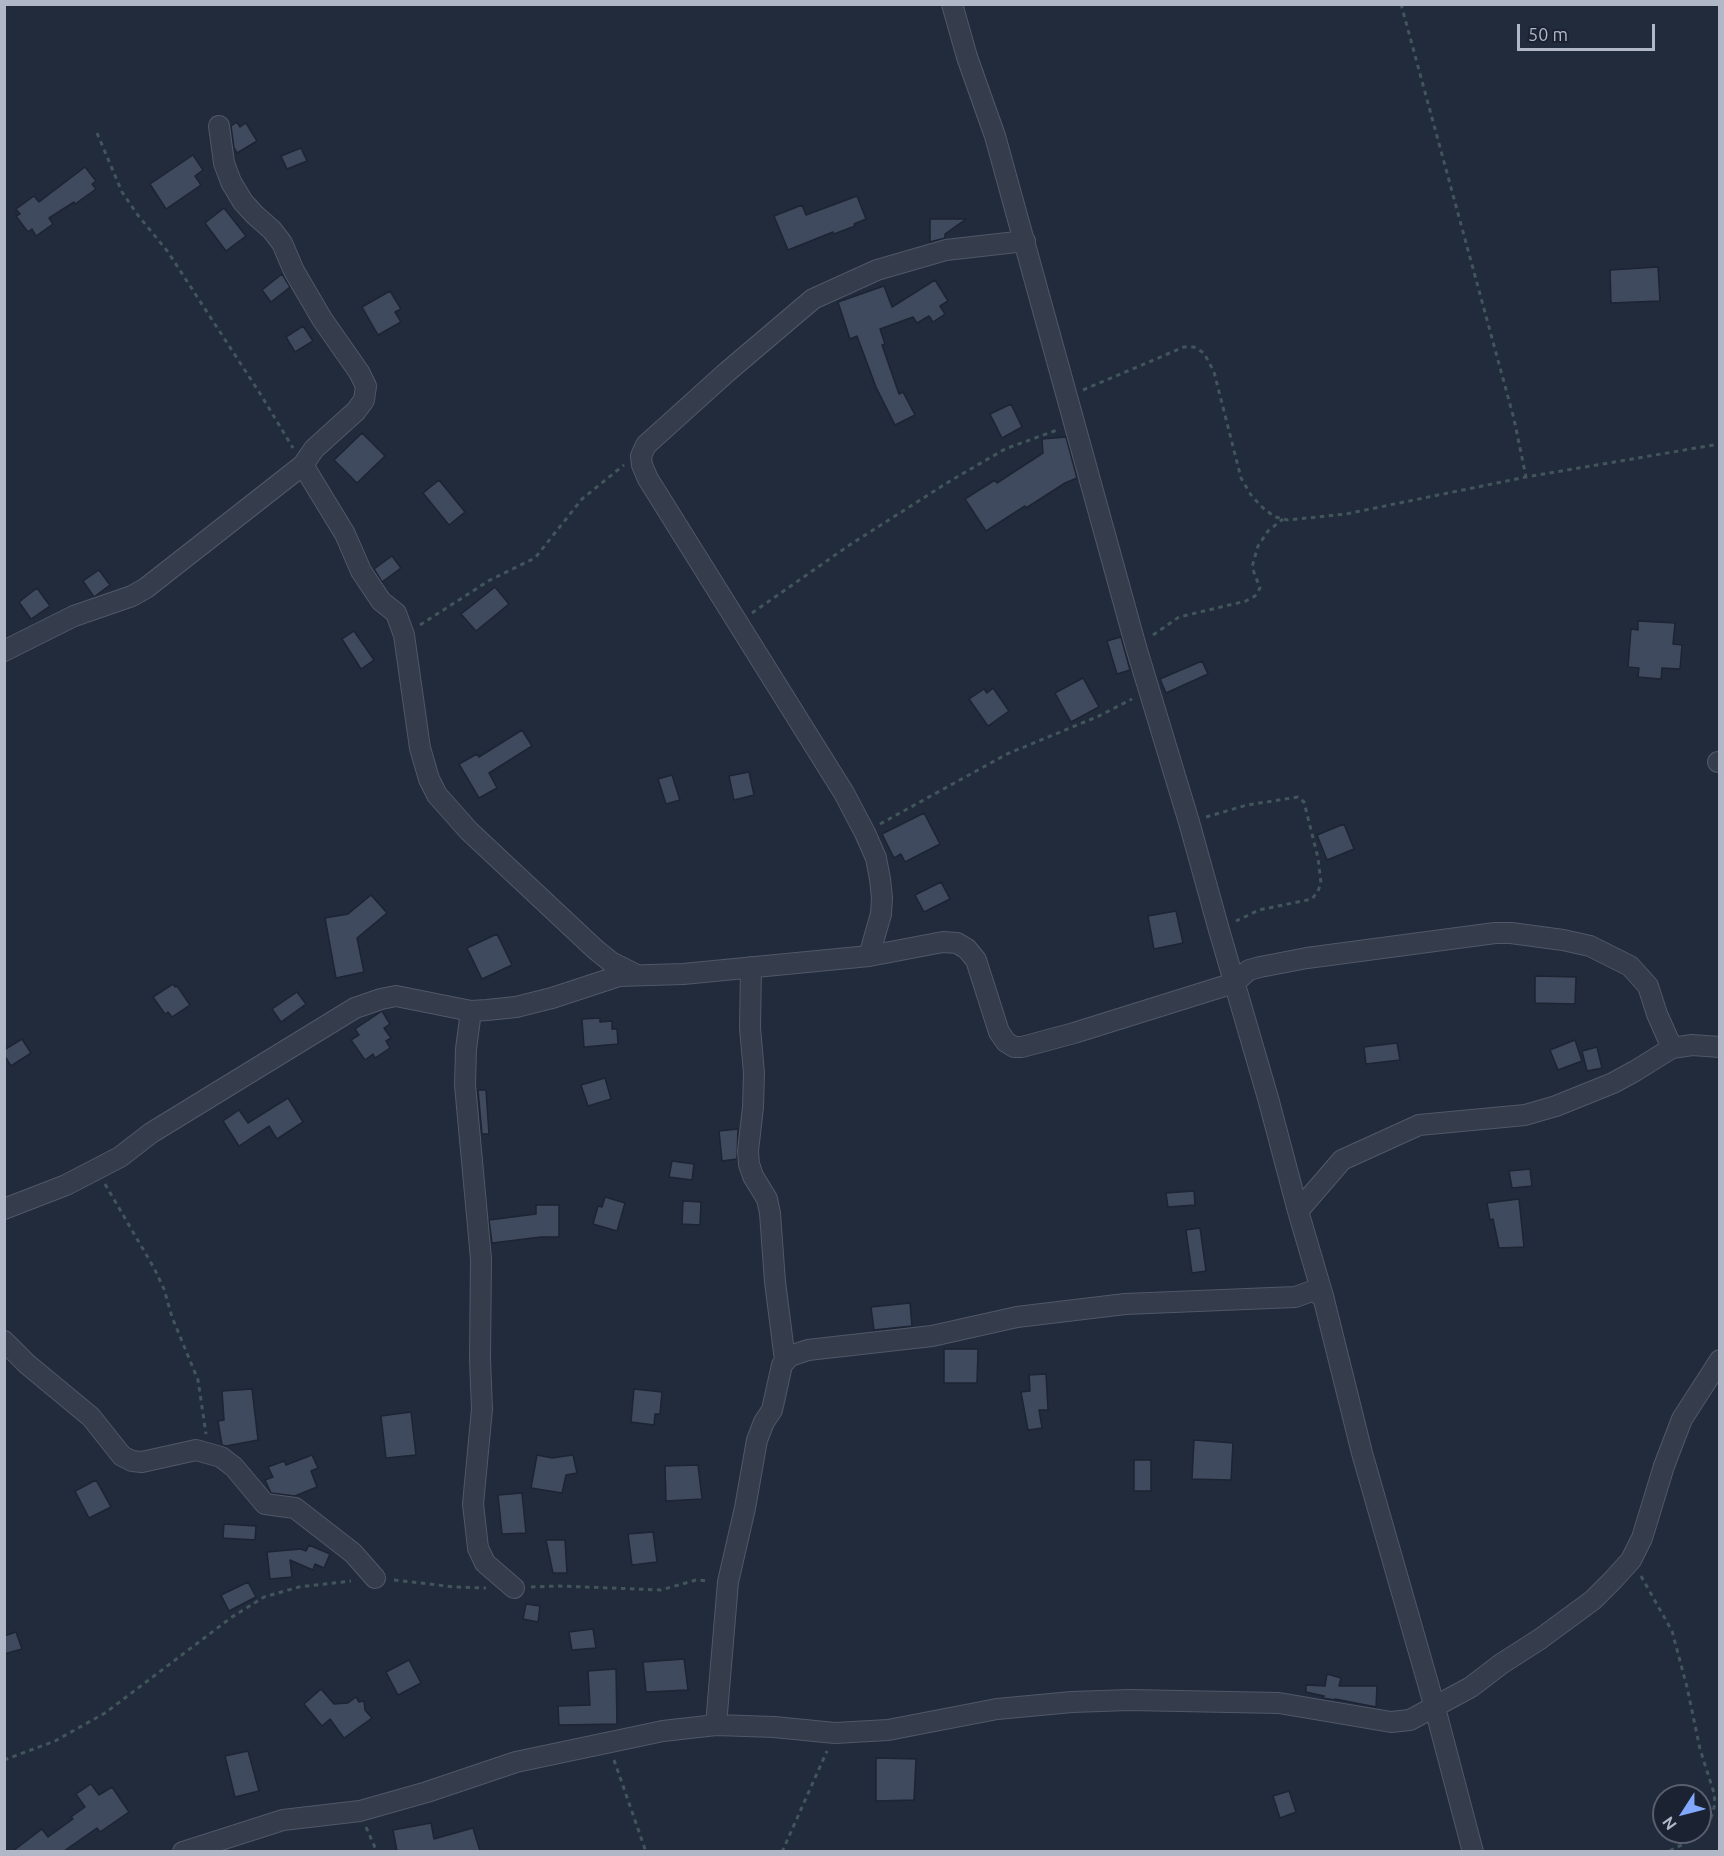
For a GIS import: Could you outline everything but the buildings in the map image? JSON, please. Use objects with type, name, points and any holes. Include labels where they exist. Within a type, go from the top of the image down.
[{"type":"street","points":[[952,4],[967,57],[995,136],[1136,646],[1190,822],[1268,1098],[1323,1296],[1362,1453],[1435,1708],[1473,1851]]},
{"type":"street","points":[[4,651],[74,616],[132,596],[146,588],[303,465],[314,449],[356,411],[364,400],[366,386],[359,372],[311,300],[282,243],[243,201],[231,182],[224,163],[219,126]]},
{"type":"street","points":[[869,956],[881,914],[882,898],[876,858],[865,833],[844,793],[648,479],[641,456],[646,445],[813,299],[877,270],[946,250],[1025,241]]},
{"type":"street","points":[[303,465],[345,534],[361,571],[381,601],[396,613],[404,634],[420,748],[429,779],[437,795],[469,831],[595,949],[611,962],[640,976]]},
{"type":"street","points":[[4,1209],[66,1185],[97,1170],[120,1157],[151,1133],[355,1008],[381,999],[396,996],[471,1011],[516,1006],[552,998],[610,979],[869,956],[943,942],[957,943],[967,949],[976,960],[999,1032],[1006,1042],[1014,1047],[1022,1047],[1074,1033],[1234,983],[1249,970],[1307,958],[1495,933],[1511,933],[1590,946],[1629,966],[1648,986],[1656,1014],[1672,1047]]},
{"type":"street","points":[[716,1725],[728,1582],[745,1508],[757,1440],[772,1410],[785,1360],[775,1282],[770,1213],[767,1199],[753,1176],[749,1164],[754,1073],[750,1028],[751,967]]},
{"type":"street","points":[[471,1011],[466,1049],[465,1085],[480,1241],[482,1409],[473,1504],[478,1548],[485,1563],[514,1588]]},
{"type":"street","points":[[1298,1211],[1342,1160],[1419,1125],[1525,1115],[1556,1106],[1620,1079],[1672,1047],[1692,1044],[1719,1047]]},
{"type":"street","points":[[785,1360],[808,1350],[932,1336],[1017,1317],[1125,1304],[1295,1298],[1312,1291],[1323,1296]]},
{"type":"street","points":[[4,1341],[27,1364],[91,1417],[122,1456],[142,1462],[196,1450],[221,1457],[234,1467],[265,1504],[294,1508],[353,1553],[375,1578]]},
{"type":"street","points":[[183,1851],[283,1820],[360,1811],[397,1802],[516,1762],[608,1741],[663,1731],[716,1725],[774,1727],[835,1733],[888,1730],[997,1709],[1072,1702],[1130,1700],[1278,1703],[1391,1722],[1410,1720],[1471,1687],[1501,1664],[1540,1640],[1593,1600],[1630,1560],[1642,1538],[1664,1466],[1682,1419],[1719,1360]]},
{"type":"path","points":[[1401,4],[1514,419],[1526,477]]},
{"type":"path","points":[[97,133],[122,192],[168,252],[261,395],[303,465]]},
{"type":"path","points":[[1068,396],[1184,347],[1194,347],[1204,353],[1214,372],[1242,478],[1251,495],[1263,508],[1275,516],[1296,520],[1346,514],[1526,477],[1719,444]]},
{"type":"path","points":[[737,624],[851,544],[950,481],[1005,449],[1075,423]]},
{"type":"path","points":[[404,634],[490,580],[535,558],[582,499],[627,463],[641,456]]},
{"type":"path","points":[[1136,646],[1179,617],[1246,601],[1255,596],[1260,588],[1252,567],[1258,546],[1268,531],[1283,519]]},
{"type":"path","points":[[865,833],[1007,754],[1099,716],[1149,690]]},
{"type":"path","points":[[1190,822],[1247,805],[1298,797],[1304,802],[1318,858],[1321,883],[1318,891],[1312,899],[1259,910],[1219,930]]},
{"type":"path","points":[[97,1170],[164,1289],[172,1317],[198,1380],[209,1454]]},
{"type":"path","points":[[1630,1560],[1672,1631],[1700,1749],[1714,1793],[1715,1804],[1710,1821],[1704,1829],[1692,1840],[1667,1851]]},
{"type":"path","points":[[4,1760],[55,1741],[105,1713],[232,1617],[264,1597],[299,1587],[375,1578],[455,1587],[559,1586],[661,1590],[696,1580],[728,1582]]},
{"type":"path","points":[[782,1851],[814,1775],[835,1733]]},
{"type":"path","points":[[608,1741],[646,1851]]},
{"type":"path","points":[[360,1811],[377,1851]]}]
